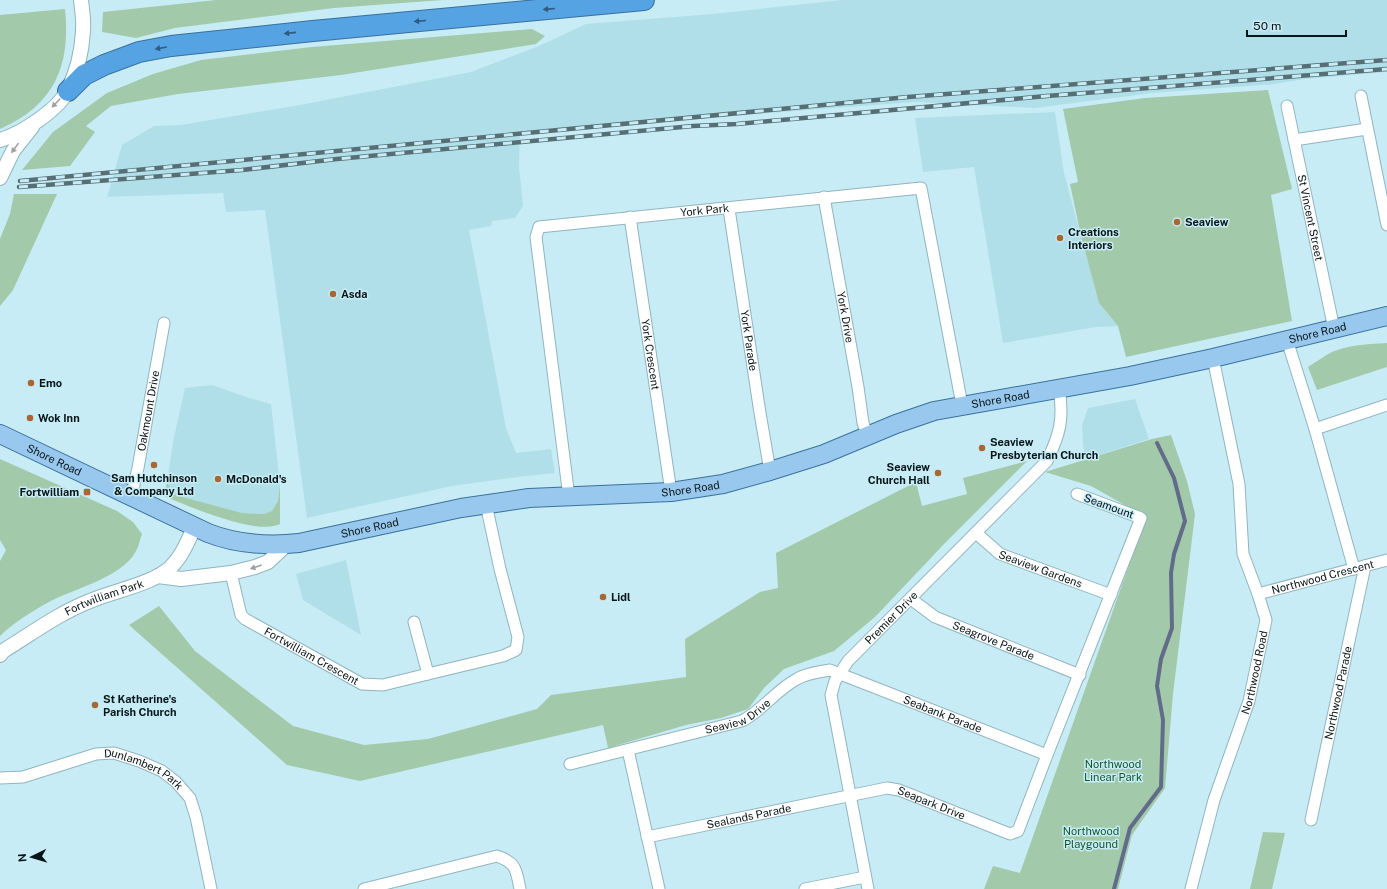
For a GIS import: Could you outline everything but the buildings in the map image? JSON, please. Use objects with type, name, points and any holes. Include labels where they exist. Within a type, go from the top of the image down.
[{"type":"highway","points":[[68,90],[84,75],[104,65],[139,52],[171,46],[321,30],[644,0]]},
{"type":"main road","name":"Shore Road","points":[[0,434],[194,528],[223,539],[259,543],[299,543],[461,508],[529,498],[671,492],[723,484],[770,472],[824,454],[916,416],[934,411],[1130,376],[1213,358],[1387,316]]},
{"type":"street","points":[[0,178],[13,151],[36,122],[57,103],[68,90],[80,54],[84,29],[81,0]]},
{"type":"street","points":[[1361,96],[1387,225]]},
{"type":"street","name":"St Vincent Street","points":[[1287,106],[1334,329]]},
{"type":"street","points":[[0,140],[7,138],[36,122]]},
{"type":"street","points":[[1294,140],[1367,129]]},
{"type":"street","name":"York Park","points":[[569,497],[536,237],[539,227],[921,188],[962,405]]},
{"type":"street","name":"York Drive","points":[[824,197],[863,423],[868,437]]},
{"type":"street","name":"York Parade","points":[[729,208],[770,472]]},
{"type":"street","name":"York Crescent","points":[[630,217],[671,492]]},
{"type":"street","name":"Oakmount Drive","points":[[131,497],[138,468],[164,323]]},
{"type":"street","points":[[1287,340],[1315,429],[1354,569]]},
{"type":"street","name":"Northwood Road","points":[[1191,889],[1214,800],[1249,701],[1266,620],[1243,554],[1239,484],[1213,358]]},
{"type":"street","name":"Premier Drive","points":[[868,889],[831,695],[835,681],[848,661],[1047,462],[1056,443],[1060,428],[1062,411],[1059,388]]},
{"type":"street","points":[[1315,429],[1387,405]]},
{"type":"street","name":"Seamount","points":[[1077,494],[1141,518],[1111,595]]},
{"type":"street","name":"Fortwilliam Crescent","points":[[231,573],[241,615],[245,619],[362,684],[383,685],[503,656],[516,650],[518,637],[500,569],[486,504]]},
{"type":"street","name":"Fortwilliam Park","points":[[0,655],[3,651],[83,604],[158,576],[172,566],[182,552],[194,528]]},
{"type":"street","name":"Seaview Gardens","points":[[976,533],[1000,554],[1111,595]]},
{"type":"street","points":[[158,576],[181,579],[231,573],[268,562],[287,544]]},
{"type":"street","name":"Northwood Crescent","points":[[1258,594],[1387,560]]},
{"type":"street","name":"Northwood Parade","points":[[1311,820],[1365,566]]},
{"type":"street","points":[[1047,755],[1111,595]]},
{"type":"street","name":"Seagrove Parade","points":[[911,599],[935,617],[1080,675]]},
{"type":"street","points":[[414,622],[428,674]]},
{"type":"street","name":"Seaview Drive","points":[[570,764],[742,721],[755,714],[776,693],[797,678],[812,673],[830,670],[839,673]]},
{"type":"street","name":"Seabank Parade","points":[[839,673],[1047,755]]},
{"type":"street","points":[[628,750],[659,889]]},
{"type":"street","name":"Dunlambert Park","points":[[0,778],[22,777],[96,754],[114,753],[139,761],[162,771],[176,782],[190,798],[196,817],[210,889]]},
{"type":"street","name":"Seapark Drive","points":[[850,794],[887,788],[899,790],[1010,834],[1018,831],[1047,755]]},
{"type":"street","name":"Sealands Parade","points":[[647,837],[850,794]]},
{"type":"street","points":[[364,889],[497,856],[508,860],[515,868],[520,889]]},
{"type":"street","points":[[805,889],[865,877]]},
{"type":"shaded area","points":[[842,0],[1387,0],[1387,72],[1305,79],[1274,84],[1152,93],[1035,108],[914,102],[520,132],[519,166],[523,206],[515,218],[492,221],[491,226],[469,230],[506,428],[516,453],[551,449],[555,473],[452,486],[307,518],[265,210],[226,212],[223,193],[107,197],[122,145],[154,126],[181,125],[305,104],[471,72],[539,46],[586,24],[712,14]]},
{"type":"shaded area","points":[[1055,112],[1064,173],[1099,303],[1118,326],[1096,327],[1003,343],[974,167],[923,172],[915,118]]},
{"type":"shaded area","points":[[212,385],[271,404],[280,484],[278,501],[272,511],[264,514],[242,513],[213,506],[175,495],[167,483],[173,442],[185,388]]},
{"type":"shaded area","points":[[1135,399],[1149,439],[1086,459],[1083,445],[1082,425],[1088,408]]},
{"type":"shaded area","points":[[346,560],[361,635],[303,600],[296,574]]},
{"type":"green space","points":[[216,0],[443,0],[334,8],[175,28],[136,38],[102,32],[103,12]]},
{"type":"green space","points":[[65,9],[65,48],[61,66],[55,81],[46,96],[34,108],[19,119],[0,129],[0,15]]},
{"type":"green space","points":[[532,29],[545,36],[536,44],[341,75],[178,94],[111,106],[86,126],[95,132],[70,166],[22,170],[53,132],[107,93],[153,74],[201,60],[312,47]]},
{"type":"green space","name":"Seaview","points":[[1268,90],[1292,189],[1271,195],[1292,321],[1126,357],[1118,326],[1099,303],[1081,236],[1070,184],[1078,182],[1063,109],[1145,98]]},
{"type":"green space","points":[[14,194],[57,194],[13,290],[0,306],[0,239],[10,214]]},
{"type":"green space","points":[[1387,343],[1387,367],[1317,390],[1308,367],[1338,350],[1359,345]]},
{"type":"green space","name":"Northwood Linear Park","points":[[1171,435],[1187,481],[1195,514],[1173,694],[1165,788],[1132,835],[1118,889],[984,889],[993,866],[1020,873],[1146,517],[1091,486],[1045,472],[1152,439]]},
{"type":"green space","points":[[0,459],[117,511],[133,522],[142,534],[136,551],[120,569],[96,582],[47,603],[16,622],[0,636],[0,561],[6,550],[0,540]]},
{"type":"green space","points":[[1027,461],[945,543],[875,617],[834,651],[784,669],[764,688],[748,709],[721,718],[686,725],[608,748],[603,725],[360,781],[287,765],[129,625],[159,606],[195,651],[293,726],[364,745],[428,739],[537,709],[551,695],[686,677],[685,639],[760,592],[778,588],[776,553],[916,482],[922,506],[967,494],[963,478]]},
{"type":"green space","points":[[167,483],[175,495],[242,513],[264,514],[272,511],[278,501],[280,484],[280,524],[269,527],[256,526],[240,523],[205,512],[164,496]]},
{"type":"green space","points":[[1263,832],[1285,833],[1272,889],[1250,889]]},
{"type":"waterway","points":[[1114,889],[1130,828],[1161,787],[1163,720],[1157,686],[1161,659],[1172,628],[1171,573],[1174,554],[1185,521],[1174,478],[1157,443]]},
{"type":"railway","points":[[20,181],[908,97],[1387,60]]},
{"type":"railway","points":[[19,187],[242,170],[337,159],[693,126],[737,124],[1047,96],[1387,69]]},
{"type":"place","name":"Seaview","points":[[1177,222]]},
{"type":"place","name":"Creations Interiors","points":[[1060,238]]},
{"type":"place","name":"Asda","points":[[333,294]]},
{"type":"place","name":"Emo","points":[[31,383]]},
{"type":"place","name":"Wok Inn","points":[[30,418]]},
{"type":"place","name":"Seaview Presbyterian Church","points":[[982,448]]},
{"type":"place","name":"Sam Hutchinson & Company Ltd","points":[[154,465]]},
{"type":"place","name":"Seaview Church Hall","points":[[938,473]]},
{"type":"place","name":"McDonald's","points":[[218,479]]},
{"type":"place","name":"Fortwilliam","points":[[87,492]]},
{"type":"place","name":"Lidl","points":[[603,597]]},
{"type":"place","name":"St Katherine's Parish Church","points":[[95,705]]},
{"type":"park label","name":"Northwood Playgound","points":[[1091,837]]}]
